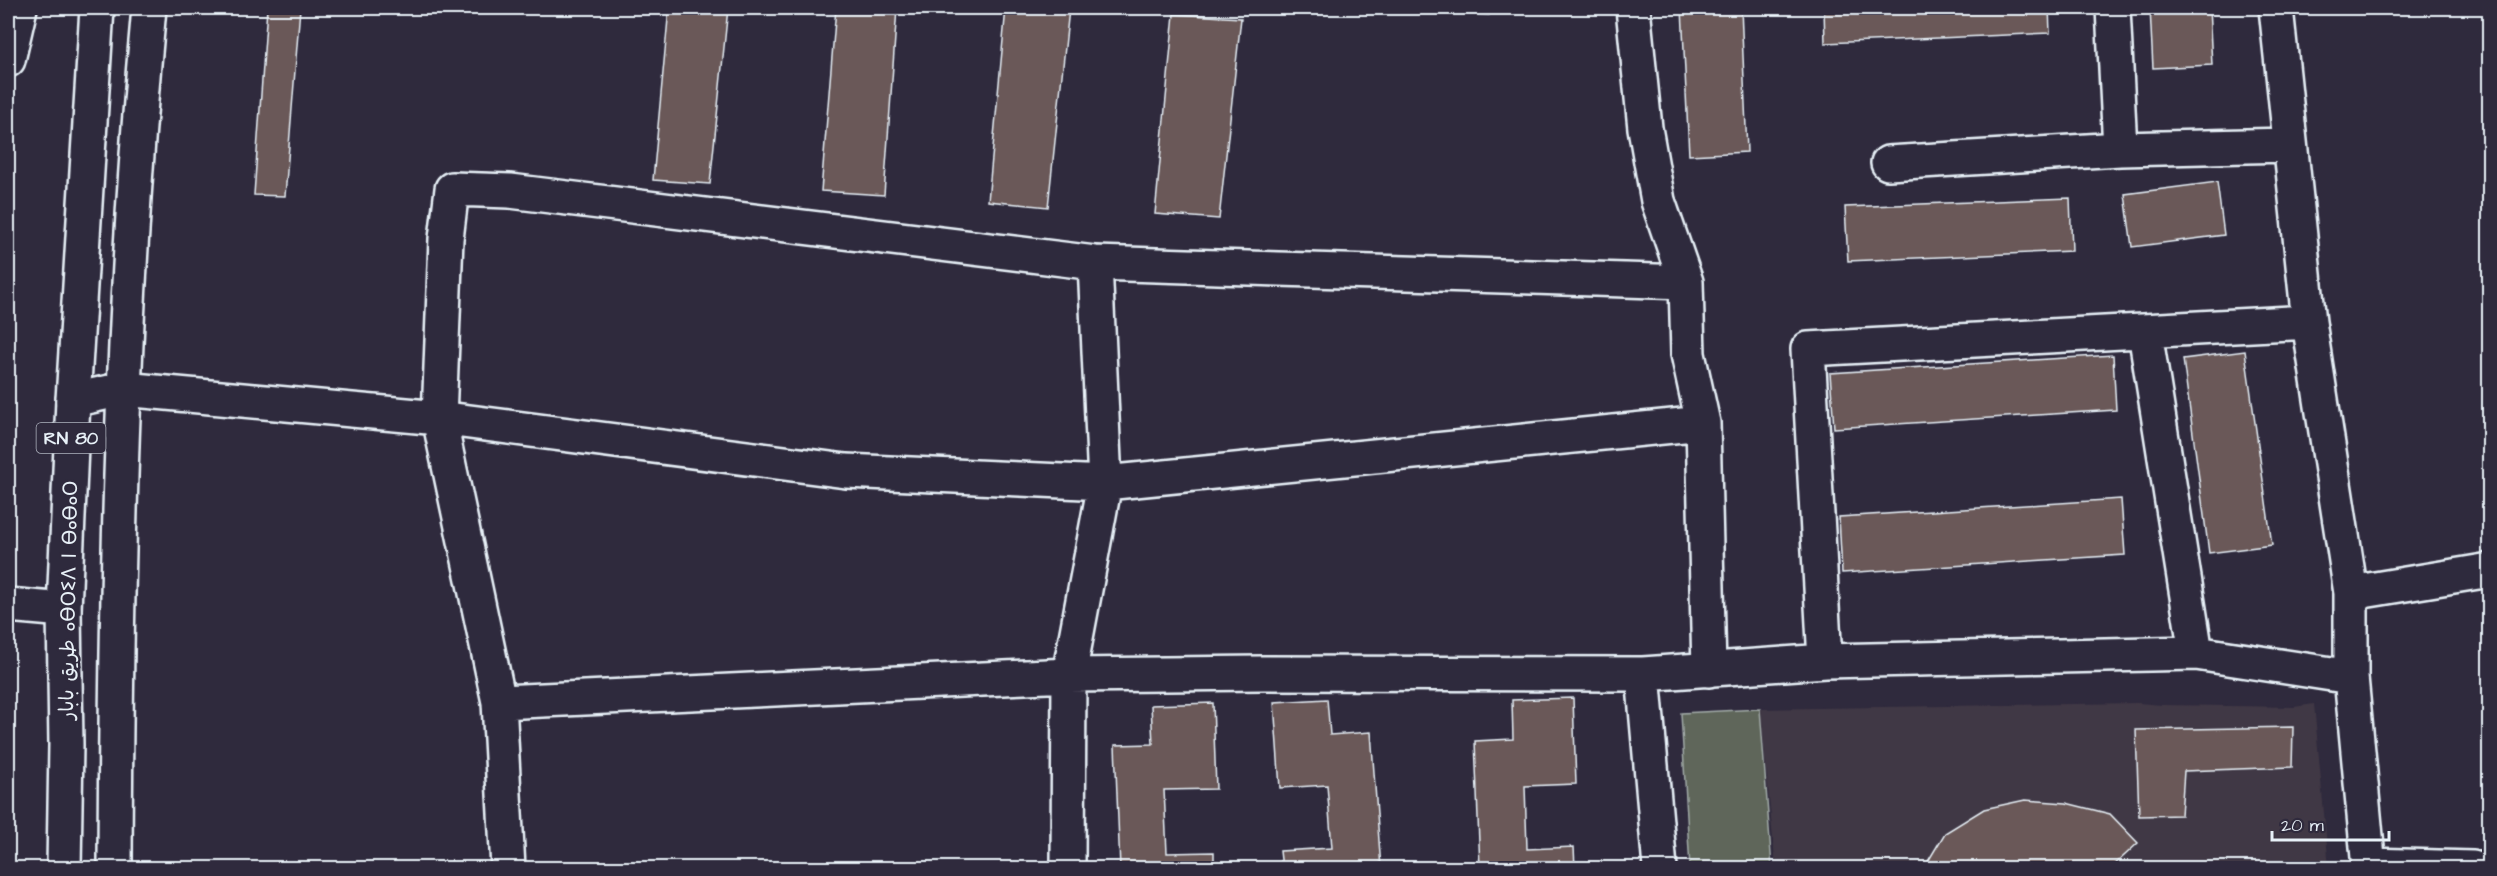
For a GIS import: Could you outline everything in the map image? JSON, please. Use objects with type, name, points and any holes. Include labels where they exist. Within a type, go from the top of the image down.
[{"type":"street","points":[[8,60],[20,8]]},
{"type":"street","name":"طريق بابار ⴰⴱⵔⵉⴷ ⵏ ⴱⴰⴱⴰⵔ","points":[[64,868],[66,745],[64,610],[73,400],[97,8]]},
{"type":"street","name":"RN 80","points":[[115,868],[116,617],[123,389],[149,8]]},
{"type":"street","points":[[1633,8],[1645,128],[1658,201],[1686,282],[1688,354],[1703,423],[1709,670]]},
{"type":"street","points":[[2113,8],[2120,148]]},
{"type":"street","points":[[2276,8],[2309,322],[2351,593],[2350,677],[2369,867],[2473,868]]},
{"type":"street","points":[[1888,163],[2120,148],[2289,145]]},
{"type":"street","points":[[508,868],[499,702],[439,418],[446,239],[452,189],[510,191],[1095,263],[1686,282]]},
{"type":"street","points":[[1068,868],[1069,675],[1104,483],[1095,263]]},
{"type":"street","points":[[1826,661],[1808,349],[2309,322]]},
{"type":"street","points":[[2145,332],[2196,653]]},
{"type":"street","points":[[73,400],[123,389],[439,418],[846,471],[1104,483],[1703,423]]},
{"type":"street","points":[[2351,593],[2490,570]]},
{"type":"street","points":[[8,605],[64,610]]},
{"type":"street","points":[[499,702],[1069,675],[1643,674],[1826,661],[2196,653],[2350,677]]},
{"type":"street","points":[[1643,674],[1660,868]]},
{"type":"shaded area","points":[[2138,703],[2294,707],[2314,704],[2329,868],[1776,868],[1760,709]]},
{"type":"green space","points":[[1760,709],[1772,868],[1690,868],[1681,713]]},
{"type":"building","points":[[267,8],[300,8],[285,196],[254,195]]},
{"type":"building","points":[[669,8],[728,8],[710,184],[653,180]]},
{"type":"building","points":[[836,8],[897,8],[884,195],[821,191]]},
{"type":"building","points":[[1006,8],[1069,9],[1048,207],[988,201]]},
{"type":"building","points":[[1431,8],[1490,8],[1489,15],[1431,11]]},
{"type":"building","points":[[1682,8],[1741,8],[1747,152],[1689,155]]},
{"type":"building","points":[[1824,8],[2049,8],[2050,33],[1825,43]]},
{"type":"building","points":[[2150,8],[2209,8],[2212,65],[2153,68]]},
{"type":"building","points":[[1174,14],[1241,18],[1219,219],[1155,214]]},
{"type":"building","points":[[2217,182],[2224,235],[2132,247],[2125,194]]},
{"type":"building","points":[[2070,198],[2072,251],[1848,261],[1845,207]]},
{"type":"building","points":[[2245,351],[2272,545],[2209,553],[2183,359]]},
{"type":"building","points":[[2113,355],[2116,410],[1834,428],[1830,373]]},
{"type":"building","points":[[2121,499],[2125,555],[1842,573],[1839,517]]},
{"type":"building","points":[[1573,698],[1576,784],[1525,786],[1527,849],[1574,847],[1575,868],[1480,868],[1475,741],[1513,739],[1512,700]]},
{"type":"building","points":[[1327,699],[1330,735],[1371,732],[1381,868],[1282,868],[1280,851],[1332,848],[1327,785],[1280,788],[1274,702]]},
{"type":"building","points":[[1213,703],[1216,789],[1164,790],[1167,853],[1214,852],[1214,868],[1120,868],[1115,745],[1153,744],[1151,705]]},
{"type":"building","points":[[2293,727],[2292,767],[2184,771],[2181,815],[2139,816],[2136,730]]},
{"type":"building","points":[[2025,800],[2066,803],[2110,814],[2138,843],[2111,868],[1935,868],[1927,863],[1945,833],[1984,809]]}]
